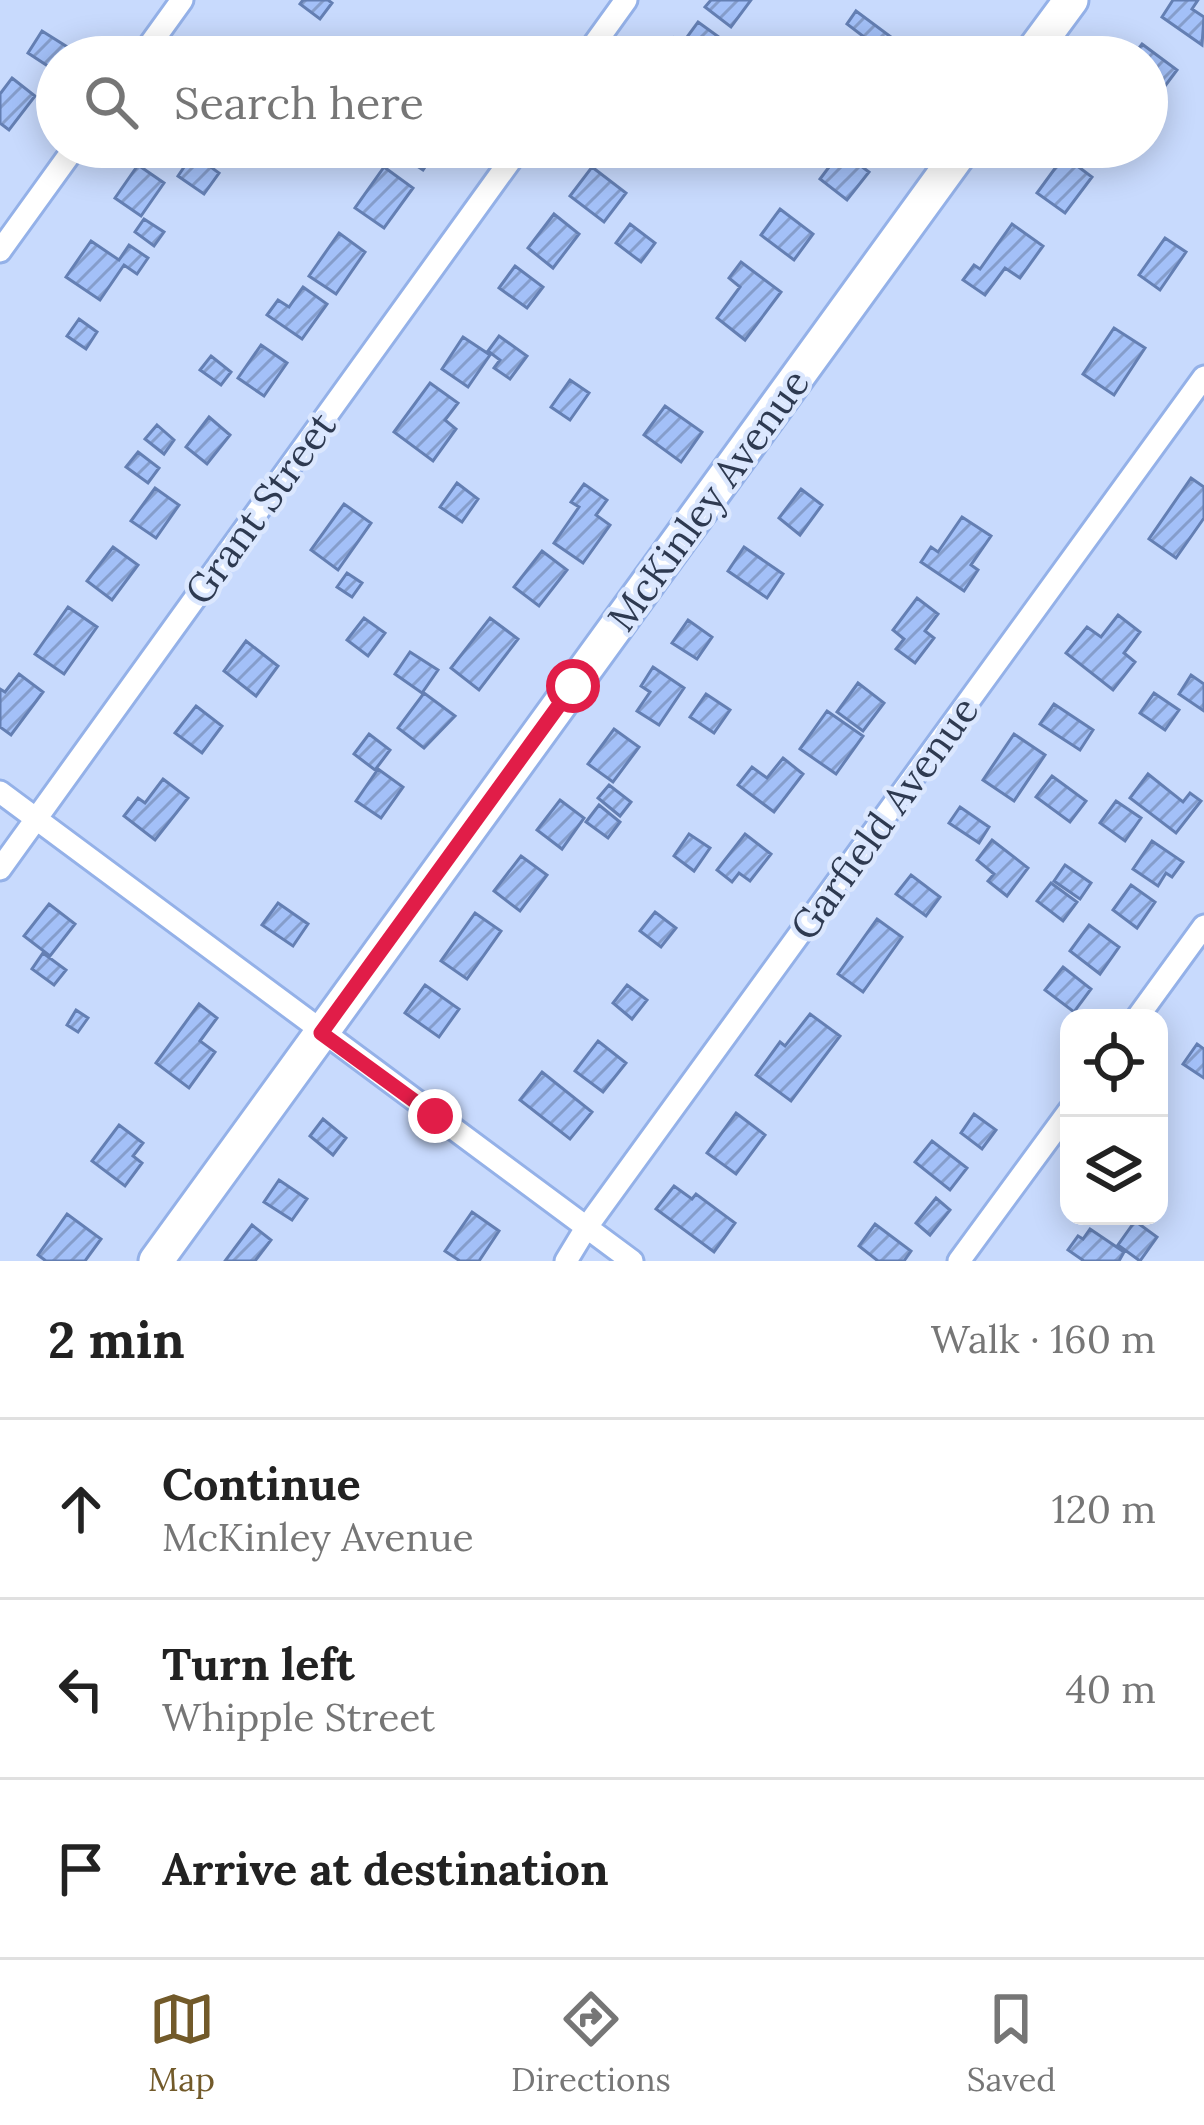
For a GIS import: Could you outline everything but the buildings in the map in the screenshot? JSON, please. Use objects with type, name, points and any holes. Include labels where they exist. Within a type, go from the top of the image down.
[{"type":"street","points":[[156,36],[182,0]]},
{"type":"street","points":[[600,36],[626,0]]},
{"type":"street","points":[[1044,36],[1071,0]]},
{"type":"street","points":[[0,251],[61,168]]},
{"type":"street","name":"Grant Street","points":[[0,869],[505,168]]},
{"type":"street","name":"McKinley Avenue","points":[[156,1261],[949,168]]},
{"type":"street","name":"Garfield Avenue","points":[[566,1261],[1204,377]]},
{"type":"street","points":[[0,792],[632,1261]]},
{"type":"street","points":[[1144,1009],[1204,926]]},
{"type":"street","points":[[959,1261],[1065,1117]]},
{"type":"route","points":[[435,1116],[321,1033],[573,686]]}]
